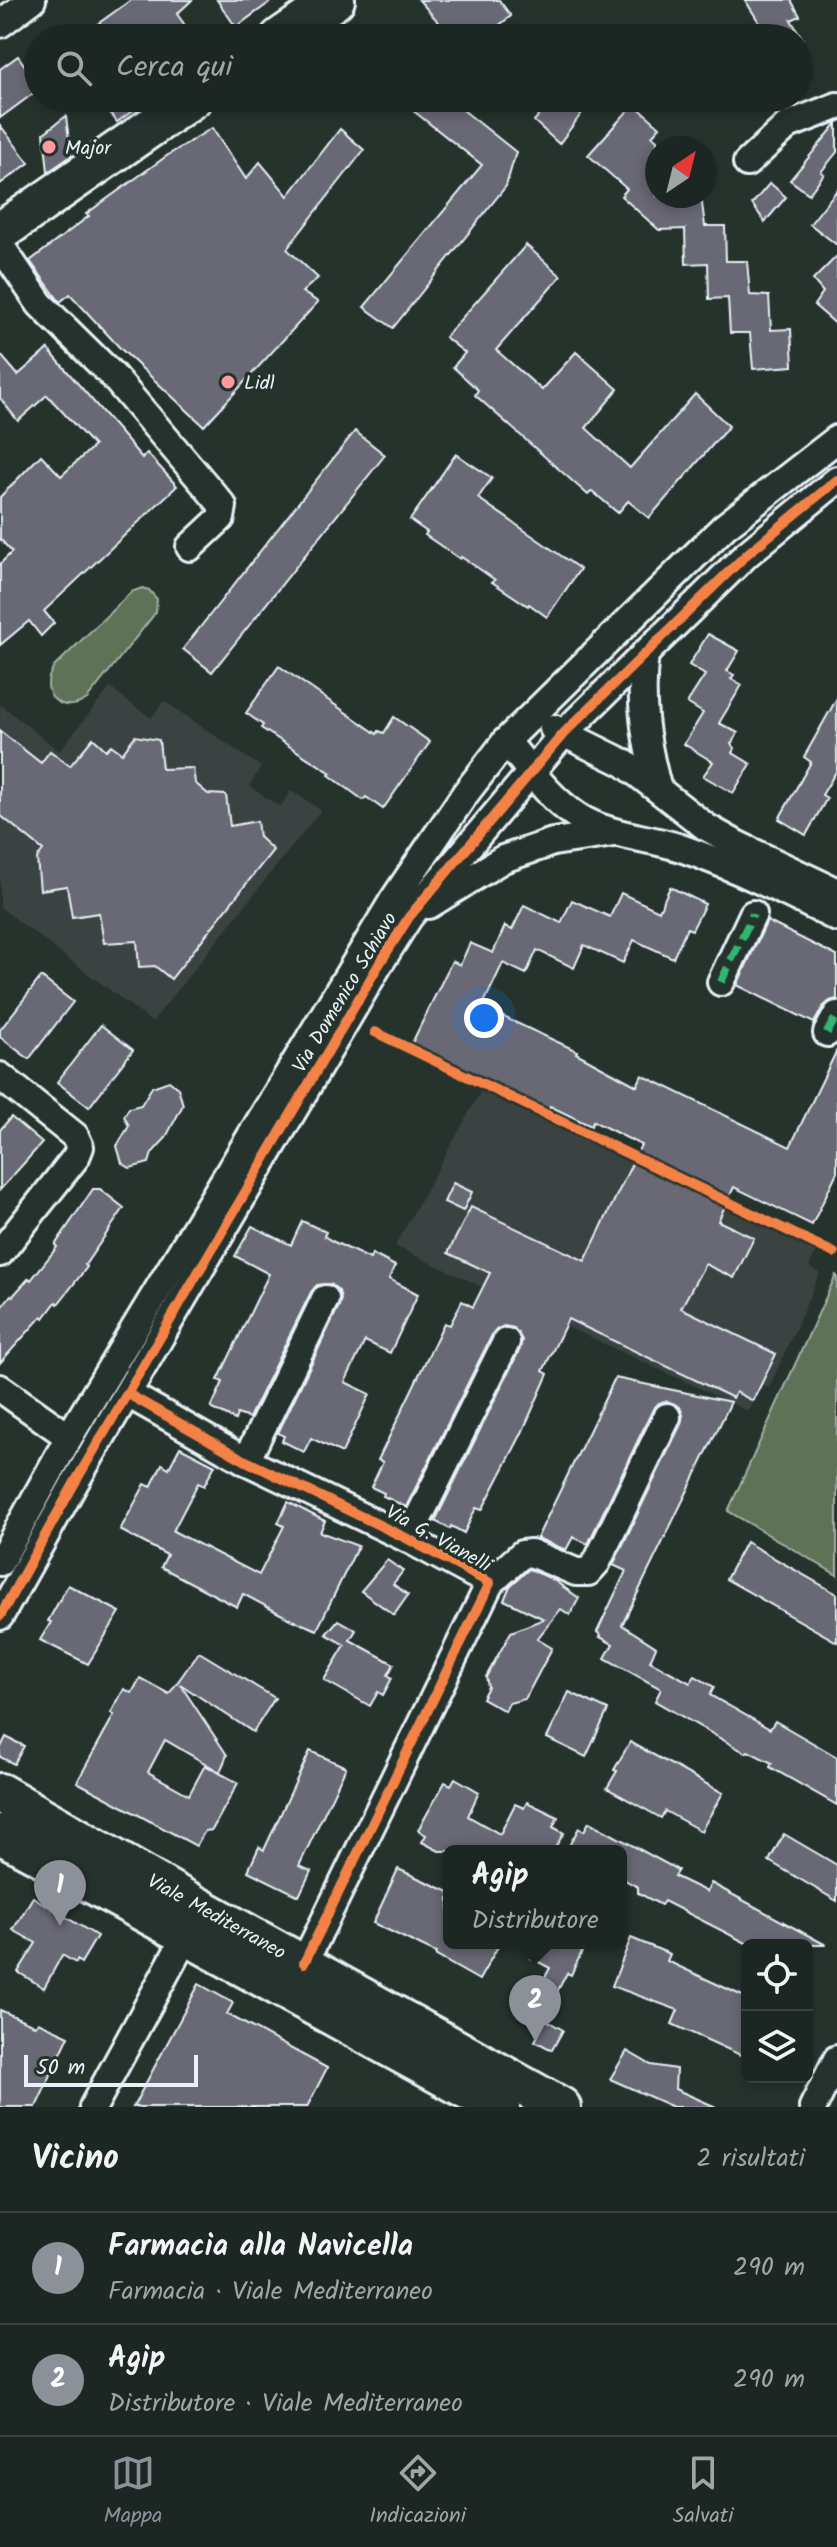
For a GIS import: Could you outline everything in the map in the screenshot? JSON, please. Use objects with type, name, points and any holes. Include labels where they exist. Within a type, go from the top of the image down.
[{"type":"street","points":[[0,24],[32,0]]},
{"type":"street","points":[[300,24],[335,0]]},
{"type":"street","points":[[747,163],[788,125],[837,106]]},
{"type":"street","points":[[0,232],[173,112]]},
{"type":"street","points":[[0,245],[40,304],[113,376],[223,506],[221,518],[190,547]]},
{"type":"street","name":"Via Domenico Schiavo","points":[[0,1562],[69,1437],[394,899],[465,794],[506,741],[724,527],[837,439]]},
{"type":"street","name":"Via Domenico Schiavo","points":[[0,1616],[352,1009],[409,917],[564,733],[747,554],[837,480]]},
{"type":"street","points":[[645,653],[641,684],[646,743],[657,786]]},
{"type":"street","points":[[532,716],[624,763],[706,827],[837,892]]},
{"type":"street","points":[[506,741],[549,795],[580,818],[728,864],[837,918]]},
{"type":"street","points":[[409,917],[503,859],[553,842],[617,832]]},
{"type":"street","points":[[721,982],[753,914]]},
{"type":"street","points":[[0,1076],[75,1136],[80,1147],[76,1157],[0,1253]]},
{"type":"street","points":[[246,1461],[325,1299]]},
{"type":"street","points":[[408,1539],[506,1342]]},
{"type":"street","points":[[0,1388],[69,1437]]},
{"type":"street","name":"Via G. Vianelli","points":[[128,1394],[246,1461],[408,1539],[490,1583],[304,1963]]},
{"type":"street","points":[[490,1583],[522,1554],[531,1553],[576,1572],[588,1572],[597,1562],[667,1417]]},
{"type":"street","name":"Viale Mediterraneo","points":[[0,1793],[205,1911],[561,2107]]},
{"type":"street","name":"Viale Mediterraneo","points":[[0,1834],[500,2107]]},
{"type":"street","points":[[93,2107],[187,1934]]},
{"type":"street","points":[[813,2107],[837,2059]]},
{"type":"shaded area","points":[[110,688],[151,718],[164,701],[261,767],[249,786],[280,807],[291,791],[321,810],[152,1022],[0,907],[0,704],[59,751]]},
{"type":"shaded area","points":[[481,1091],[816,1251],[809,1267],[820,1273],[769,1388],[762,1384],[748,1411],[395,1246]]},
{"type":"green space","points":[[142,588],[149,590],[157,599],[156,612],[87,699],[69,705],[54,700],[48,686],[54,667],[131,592]]},
{"type":"green space","points":[[837,1276],[837,1575],[728,1511]]},
{"type":"building","points":[[131,0],[192,0],[177,14],[184,24],[98,24]]},
{"type":"building","points":[[217,0],[273,0],[240,24],[234,24]]},
{"type":"building","points":[[419,0],[499,0],[511,16],[501,24],[440,24]]},
{"type":"building","points":[[745,0],[791,0],[800,16],[791,20],[793,24],[760,24]]},
{"type":"building","points":[[18,56],[24,64],[24,100],[0,118],[0,69]]},
{"type":"building","points":[[110,112],[131,112],[117,122]]},
{"type":"building","points":[[415,112],[466,112],[516,152],[506,186],[393,328],[364,307],[482,165]]},
{"type":"building","points":[[536,112],[583,112],[559,144],[534,121],[539,115]]},
{"type":"building","points":[[627,112],[643,112],[660,127],[652,136],[645,136],[645,208],[703,208],[705,226],[725,226],[726,261],[747,261],[750,295],[769,296],[771,330],[791,329],[793,366],[753,369],[750,333],[730,333],[728,298],[709,299],[708,263],[686,264],[685,229],[659,230],[621,196],[627,189],[588,155]]},
{"type":"building","points":[[66,116],[71,156],[48,172],[44,133]]},
{"type":"building","points":[[837,123],[837,152],[809,194],[790,180]]},
{"type":"building","points":[[0,125],[29,163],[0,184]]},
{"type":"building","points":[[212,128],[246,179],[260,162],[288,196],[340,129],[364,150],[287,249],[318,278],[302,292],[318,302],[204,426],[121,349],[70,294],[60,302],[30,261],[89,216],[86,214],[168,155]]},
{"type":"building","points":[[770,183],[786,197],[765,222],[752,204]]},
{"type":"building","points":[[837,190],[837,245],[810,224]]},
{"type":"building","points":[[526,245],[561,276],[496,350],[542,390],[576,352],[618,389],[586,428],[630,468],[695,394],[729,426],[649,518],[628,501],[618,513],[592,491],[588,495],[475,395],[478,390],[453,367],[465,353],[445,337]]},
{"type":"building","points":[[837,256],[837,325],[814,305],[823,292],[813,280]]},
{"type":"building","points":[[48,349],[142,458],[147,453],[177,486],[44,611],[54,623],[41,636],[29,621],[0,645],[0,564],[12,552],[0,539],[0,497],[41,455],[61,476],[94,446],[47,395],[18,421],[0,398],[0,354],[18,375]]},
{"type":"building","points":[[355,431],[385,455],[212,672],[183,649]]},
{"type":"building","points":[[456,454],[492,478],[478,498],[580,569],[547,617],[425,535],[427,532],[410,520]]},
{"type":"building","points":[[708,634],[739,651],[727,671],[734,675],[731,679],[742,685],[719,723],[738,733],[731,744],[735,748],[733,753],[751,764],[733,793],[703,776],[713,762],[684,744],[703,713],[687,703],[705,675],[689,665]]},
{"type":"building","points":[[279,666],[377,734],[379,731],[384,733],[394,717],[430,742],[383,809],[366,797],[363,800],[329,775],[331,773],[261,728],[263,725],[246,713]]},
{"type":"building","points":[[837,698],[837,770],[822,795],[827,798],[806,835],[779,819],[811,762],[804,757]]},
{"type":"building","points":[[0,731],[41,763],[50,751],[70,766],[93,738],[106,750],[111,745],[122,753],[135,736],[159,740],[162,769],[193,768],[195,783],[208,794],[226,795],[230,826],[257,821],[259,837],[273,850],[171,979],[155,966],[139,967],[137,941],[104,943],[99,913],[72,917],[67,886],[40,890],[37,858],[43,850],[0,815]]},
{"type":"building","points":[[670,887],[705,904],[692,930],[687,928],[673,958],[634,940],[623,963],[584,945],[574,968],[537,950],[526,974],[503,963],[482,1007],[577,1051],[637,1086],[642,1075],[790,1147],[837,1050],[837,1172],[812,1225],[734,1187],[718,1221],[754,1238],[734,1278],[705,1264],[681,1308],[776,1354],[753,1401],[736,1392],[733,1398],[568,1319],[543,1371],[548,1374],[521,1435],[482,1510],[476,1508],[464,1533],[451,1526],[450,1529],[435,1521],[520,1349],[522,1340],[514,1328],[504,1326],[492,1335],[406,1507],[371,1487],[383,1462],[378,1460],[444,1323],[450,1325],[462,1301],[473,1307],[490,1273],[448,1253],[471,1207],[585,1261],[641,1145],[593,1121],[591,1126],[550,1106],[548,1110],[412,1043],[452,961],[460,965],[470,943],[493,953],[505,926],[512,930],[524,905],[561,923],[572,900],[610,917],[621,893],[659,911]]},
{"type":"building","points":[[767,921],[837,956],[837,999],[823,1007],[814,1023],[737,985]]},
{"type":"building","points":[[41,977],[73,1002],[29,1059],[0,1037],[0,1030]]},
{"type":"building","points":[[101,1025],[133,1050],[89,1107],[57,1082]]},
{"type":"building","points":[[169,1081],[178,1088],[183,1105],[165,1139],[152,1153],[149,1163],[130,1168],[122,1163],[117,1146],[129,1126],[124,1116],[129,1108],[141,1105],[152,1087]]},
{"type":"building","points":[[11,1117],[42,1143],[0,1190],[0,1130]]},
{"type":"building","points":[[453,1183],[472,1192],[463,1211],[444,1202]]},
{"type":"building","points":[[93,1189],[100,1189],[124,1208],[85,1265],[87,1267],[58,1304],[56,1302],[44,1318],[42,1316],[0,1363],[0,1309],[29,1278],[31,1280],[57,1247],[55,1245]]},
{"type":"building","points":[[302,1221],[326,1232],[324,1236],[332,1241],[370,1259],[372,1254],[395,1266],[389,1279],[418,1294],[390,1353],[365,1341],[345,1382],[370,1394],[342,1453],[311,1438],[304,1452],[282,1441],[284,1436],[278,1433],[339,1306],[339,1291],[331,1284],[317,1285],[311,1292],[249,1418],[237,1414],[235,1420],[211,1408],[223,1382],[218,1380],[269,1274],[235,1256],[252,1226],[291,1245]]},
{"type":"building","points":[[615,1378],[731,1402],[622,1625],[656,1647],[650,1661],[690,1683],[695,1676],[714,1687],[710,1695],[770,1729],[775,1721],[837,1757],[837,1805],[770,1767],[772,1763],[748,1751],[746,1753],[655,1701],[661,1689],[605,1658],[613,1644],[597,1632],[626,1571],[613,1565],[681,1424],[683,1415],[680,1407],[667,1401],[653,1409],[588,1544],[573,1537],[566,1550],[537,1538]]},
{"type":"building","points":[[180,1447],[215,1465],[204,1486],[198,1483],[173,1531],[259,1575],[284,1526],[278,1523],[288,1502],[325,1521],[320,1532],[358,1546],[317,1630],[243,1594],[237,1607],[161,1567],[167,1555],[120,1530],[145,1484],[151,1487],[162,1464],[169,1468]]},
{"type":"building","points":[[746,1542],[837,1594],[837,1642],[726,1579]]},
{"type":"building","points":[[387,1560],[403,1571],[393,1584],[408,1595],[394,1615],[361,1591]]},
{"type":"building","points":[[529,1569],[552,1579],[579,1598],[570,1615],[561,1609],[537,1639],[552,1648],[525,1699],[509,1703],[505,1711],[482,1698],[488,1687],[486,1677],[511,1632],[544,1619],[504,1600],[510,1586]]},
{"type":"building","points":[[68,1585],[120,1612],[88,1664],[40,1640]]},
{"type":"building","points":[[338,1620],[356,1630],[350,1640],[394,1664],[388,1675],[392,1678],[383,1695],[378,1692],[370,1706],[324,1680],[345,1645],[326,1634]]},
{"type":"building","points":[[199,1652],[275,1698],[253,1732],[180,1684],[227,1755],[220,1772],[165,1740],[148,1772],[189,1795],[205,1765],[238,1783],[212,1830],[205,1831],[196,1846],[77,1782],[114,1715],[111,1713],[124,1689],[132,1693],[140,1678],[169,1694]]},
{"type":"building","points":[[569,1692],[608,1710],[586,1757],[547,1738]]},
{"type":"building","points":[[6,1737],[24,1746],[14,1764],[0,1757]]},
{"type":"building","points":[[630,1742],[723,1793],[701,1831],[665,1811],[661,1818],[607,1788]]},
{"type":"building","points":[[310,1751],[346,1767],[299,1866],[311,1871],[299,1896],[248,1871],[259,1847],[264,1850]]},
{"type":"building","points":[[455,1778],[479,1792],[468,1816],[500,1834],[515,1804],[524,1808],[527,1802],[558,1817],[553,1827],[564,1833],[557,1845],[443,1845],[443,1851],[439,1851],[422,1842],[426,1835],[418,1830],[445,1782],[451,1785]]},
{"type":"building","points":[[589,1822],[678,1870],[674,1876],[707,1892],[711,1883],[826,1945],[813,1945],[813,1939],[741,1940],[664,1901],[661,1905],[638,1893],[638,1887],[627,1881],[627,1845],[569,1845],[579,1828],[584,1831]]},
{"type":"building","points":[[784,1834],[837,1865],[837,1901],[769,1861]]},
{"type":"building","points":[[398,1869],[443,1889],[443,1949],[497,1949],[479,1980],[436,1953],[373,1923]]},
{"type":"building","points":[[33,1897],[97,1936],[81,1963],[62,1955],[44,1988],[18,1972],[36,1943],[13,1930]]},
{"type":"building","points":[[631,1938],[670,1954],[667,1961],[741,1995],[741,2055],[672,2024],[678,2010],[612,1986]]},
{"type":"building","points":[[535,1949],[583,1949],[571,1975],[567,1973],[547,2011],[531,2003],[550,1968],[531,1958]]},
{"type":"building","points":[[199,1984],[233,2003],[227,2014],[327,2068],[307,2107],[133,2107]]},
{"type":"building","points":[[0,2010],[69,2036],[36,2107],[0,2107]]},
{"type":"building","points":[[546,2020],[563,2030],[552,2050],[535,2041]]},
{"type":"building","points":[[627,2051],[651,2065],[676,2069],[675,2089],[716,2107],[673,2107],[610,2079]]},
{"type":"marked path","points":[[721,982],[753,914]]},
{"type":"marked path","points":[[827,1033],[837,1015]]},
{"type":"cycle path","points":[[0,1616],[74,1484],[409,917],[564,733],[747,554],[837,480]]},
{"type":"cycle path","points":[[375,1032],[834,1253]]},
{"type":"cycle path","points":[[128,1394],[246,1461],[408,1539],[490,1583],[304,1963]]},
{"type":"place","name":"Major","points":[[49,147]]},
{"type":"place","name":"Lidl","points":[[228,382]]},
{"type":"place","name":"Farmacia alla Navicella","points":[[60,1926]]},
{"type":"place","name":"Agip","points":[[535,2041]]}]
